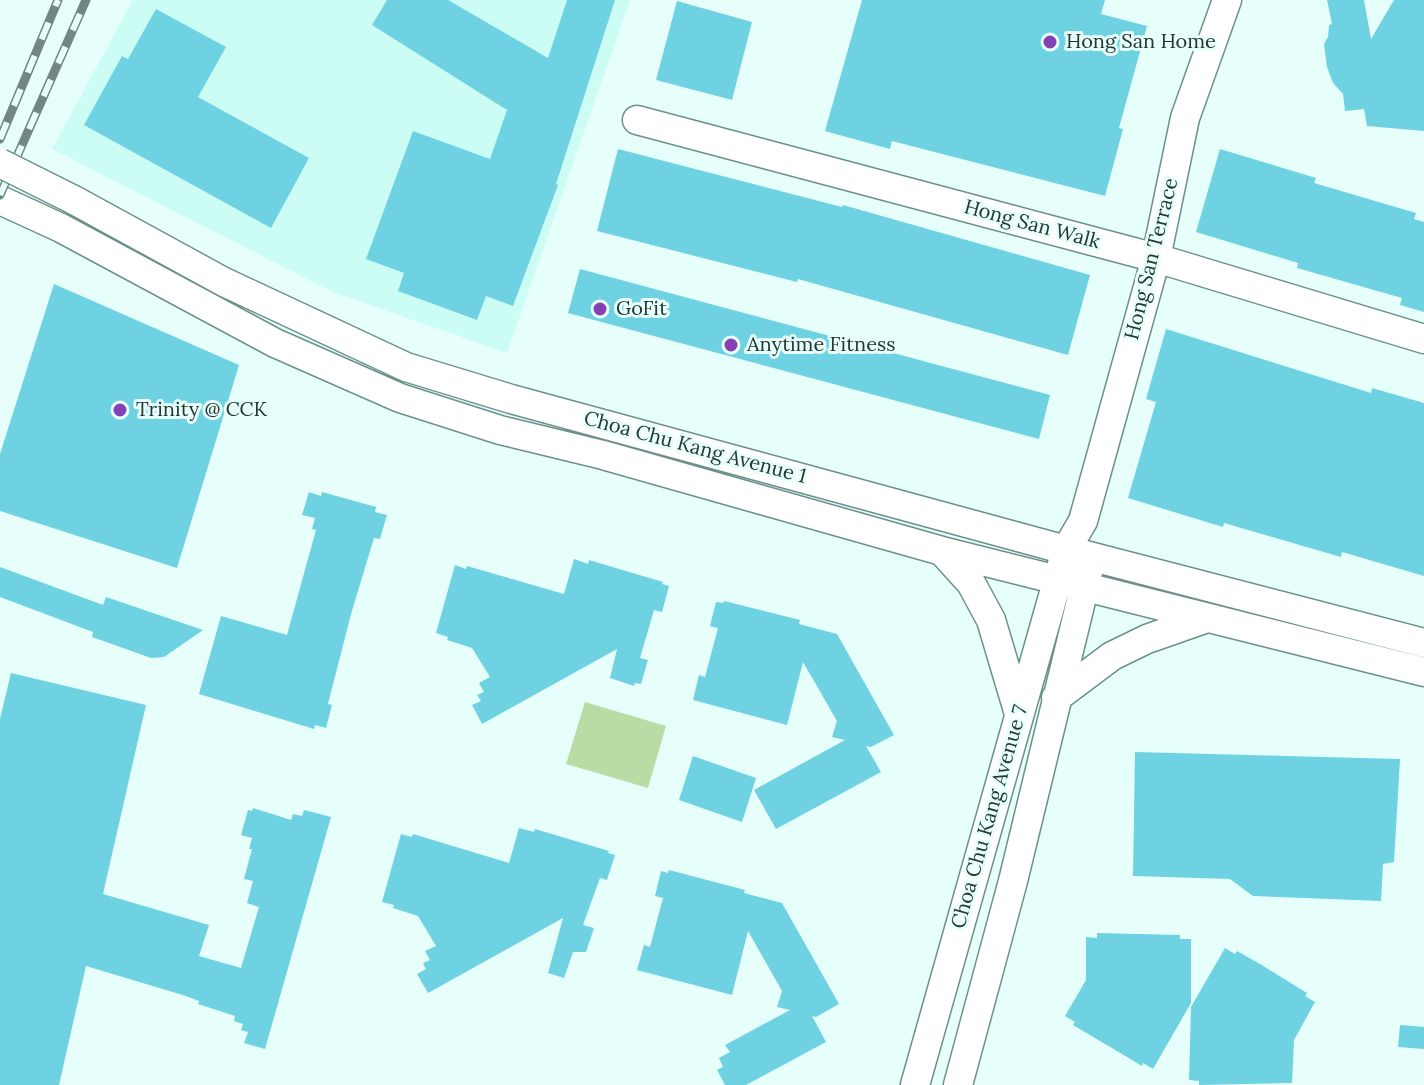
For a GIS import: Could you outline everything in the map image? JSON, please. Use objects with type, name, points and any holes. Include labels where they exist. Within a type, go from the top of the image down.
[{"type":"street","name":"Hong San Terrace","points":[[1079,553],[1083,521],[1156,258],[1185,118],[1227,0]]},
{"type":"street","name":"Hong San Walk","points":[[637,120],[1156,258],[1424,339]]},
{"type":"street","name":"Choa Chu Kang Avenue 1","points":[[0,163],[224,282],[406,367],[511,399],[1079,553],[1424,643]]},
{"type":"street","name":"Choa Chu Kang Avenue 1","points":[[0,200],[61,228],[275,343],[400,398],[500,430],[617,459],[942,551],[1424,672]]},
{"type":"street","points":[[942,551],[971,583],[991,620],[1019,714]]},
{"type":"street","name":"Choa Chu Kang Avenue 7","points":[[958,1085],[1013,881],[1056,698],[1079,553]]},
{"type":"street","name":"Choa Chu Kang Avenue 7","points":[[915,1085],[1019,714],[1072,583]]},
{"type":"street","points":[[1056,698],[1112,656],[1147,639],[1207,618]]},
{"type":"shaded area","points":[[133,0],[630,0],[507,353],[333,292],[52,149]]},
{"type":"green space","points":[[585,702],[666,726],[648,788],[566,764]]},
{"type":"building","points":[[387,0],[448,0],[548,58],[567,0],[615,0],[558,185],[513,306],[486,296],[477,320],[398,291],[404,273],[366,259],[413,131],[490,159],[507,110],[372,25]]},
{"type":"building","points":[[862,0],[1105,0],[1101,14],[1147,26],[1119,128],[1123,129],[1105,196],[892,141],[890,149],[825,131]]},
{"type":"building","points":[[1327,0],[1364,0],[1371,39],[1394,0],[1424,0],[1424,131],[1367,126],[1364,109],[1345,111],[1343,94],[1333,83],[1327,67],[1324,44],[1329,25],[1332,24]]},
{"type":"building","points":[[677,1],[752,22],[732,100],[656,80]]},
{"type":"building","points":[[156,9],[226,47],[198,97],[309,158],[271,228],[84,125],[122,56],[128,59]]},
{"type":"building","points":[[618,149],[843,205],[1090,275],[1068,355],[798,279],[797,282],[597,231]]},
{"type":"building","points":[[1220,149],[1316,178],[1314,183],[1416,213],[1414,219],[1424,222],[1424,312],[1400,305],[1402,298],[1297,268],[1298,263],[1196,232]]},
{"type":"building","points":[[580,269],[1050,395],[1039,439],[568,313]]},
{"type":"building","name":"Trinity @ CCK","points":[[54,284],[239,365],[177,568],[0,511],[0,454]]},
{"type":"building","points":[[1166,329],[1371,393],[1372,388],[1424,403],[1424,576],[1342,552],[1341,557],[1224,523],[1223,527],[1128,498],[1156,402],[1146,399]]},
{"type":"building","points":[[309,492],[321,496],[322,492],[376,507],[375,512],[387,515],[380,539],[374,538],[351,614],[328,704],[332,705],[326,728],[315,725],[314,729],[199,694],[221,616],[287,635],[316,530],[312,529],[315,518],[302,515]]},
{"type":"building","points":[[574,559],[588,564],[589,560],[669,586],[662,612],[654,610],[640,658],[648,660],[641,684],[635,683],[634,686],[610,678],[617,649],[482,724],[472,705],[481,701],[477,695],[484,692],[479,683],[490,677],[472,648],[436,633],[455,565],[564,594]]},
{"type":"building","points":[[0,567],[103,605],[106,597],[203,630],[164,657],[151,658],[92,637],[93,632],[0,597]]},
{"type":"building","points":[[724,601],[800,620],[799,624],[837,634],[894,735],[871,747],[866,746],[881,772],[776,829],[754,790],[845,740],[832,737],[837,721],[803,662],[787,725],[693,700],[699,675],[705,677],[718,628],[710,626],[716,602]]},
{"type":"building","points":[[11,673],[146,705],[103,894],[209,925],[199,956],[241,968],[259,907],[247,903],[253,881],[244,879],[252,849],[249,849],[252,838],[241,835],[248,810],[252,811],[253,808],[291,820],[293,814],[302,816],[304,810],[331,817],[265,1049],[244,1043],[248,1032],[241,1030],[243,1024],[234,1021],[235,1016],[198,1004],[199,1001],[186,996],[86,966],[59,1085],[0,1085],[0,719]]},
{"type":"building","points":[[1135,752],[1400,759],[1394,862],[1383,864],[1381,901],[1253,896],[1230,879],[1133,876]]},
{"type":"building","points":[[693,756],[756,778],[742,822],[679,800]]},
{"type":"building","points":[[519,828],[534,832],[535,829],[615,855],[607,880],[600,878],[583,925],[594,928],[586,952],[573,952],[564,978],[548,973],[563,918],[428,993],[417,974],[426,969],[423,963],[430,960],[425,951],[436,946],[418,916],[382,902],[401,834],[412,837],[413,834],[509,863]]},
{"type":"building","points":[[669,870],[782,903],[839,1004],[816,1017],[812,1016],[826,1042],[746,1085],[725,1085],[717,1070],[723,1067],[719,1058],[730,1052],[725,1045],[790,1010],[777,1007],[782,991],[748,931],[732,995],[637,970],[644,945],[650,947],[663,898],[655,896],[661,871],[668,873]]},
{"type":"building","points":[[1097,933],[1180,935],[1180,939],[1191,939],[1191,1003],[1153,1069],[1143,1063],[1142,1066],[1073,1025],[1075,1022],[1065,1016],[1086,980],[1086,937],[1097,938]]},
{"type":"building","points":[[1225,948],[1260,964],[1307,993],[1305,996],[1315,1002],[1294,1040],[1292,1083],[1199,1085],[1199,1081],[1189,1080],[1191,1007]]},
{"type":"building","points":[[1400,1025],[1424,1027],[1424,1049],[1398,1047]]},
{"type":"railway","points":[[0,139],[58,0]]},
{"type":"railway","points":[[0,195],[86,0]]},
{"type":"place","name":"Hong San Home","points":[[1050,42]]},
{"type":"place","name":"GoFit","points":[[600,309]]},
{"type":"place","name":"Anytime Fitness","points":[[731,345]]},
{"type":"place","name":"Trinity @ CCK","points":[[120,410]]}]
